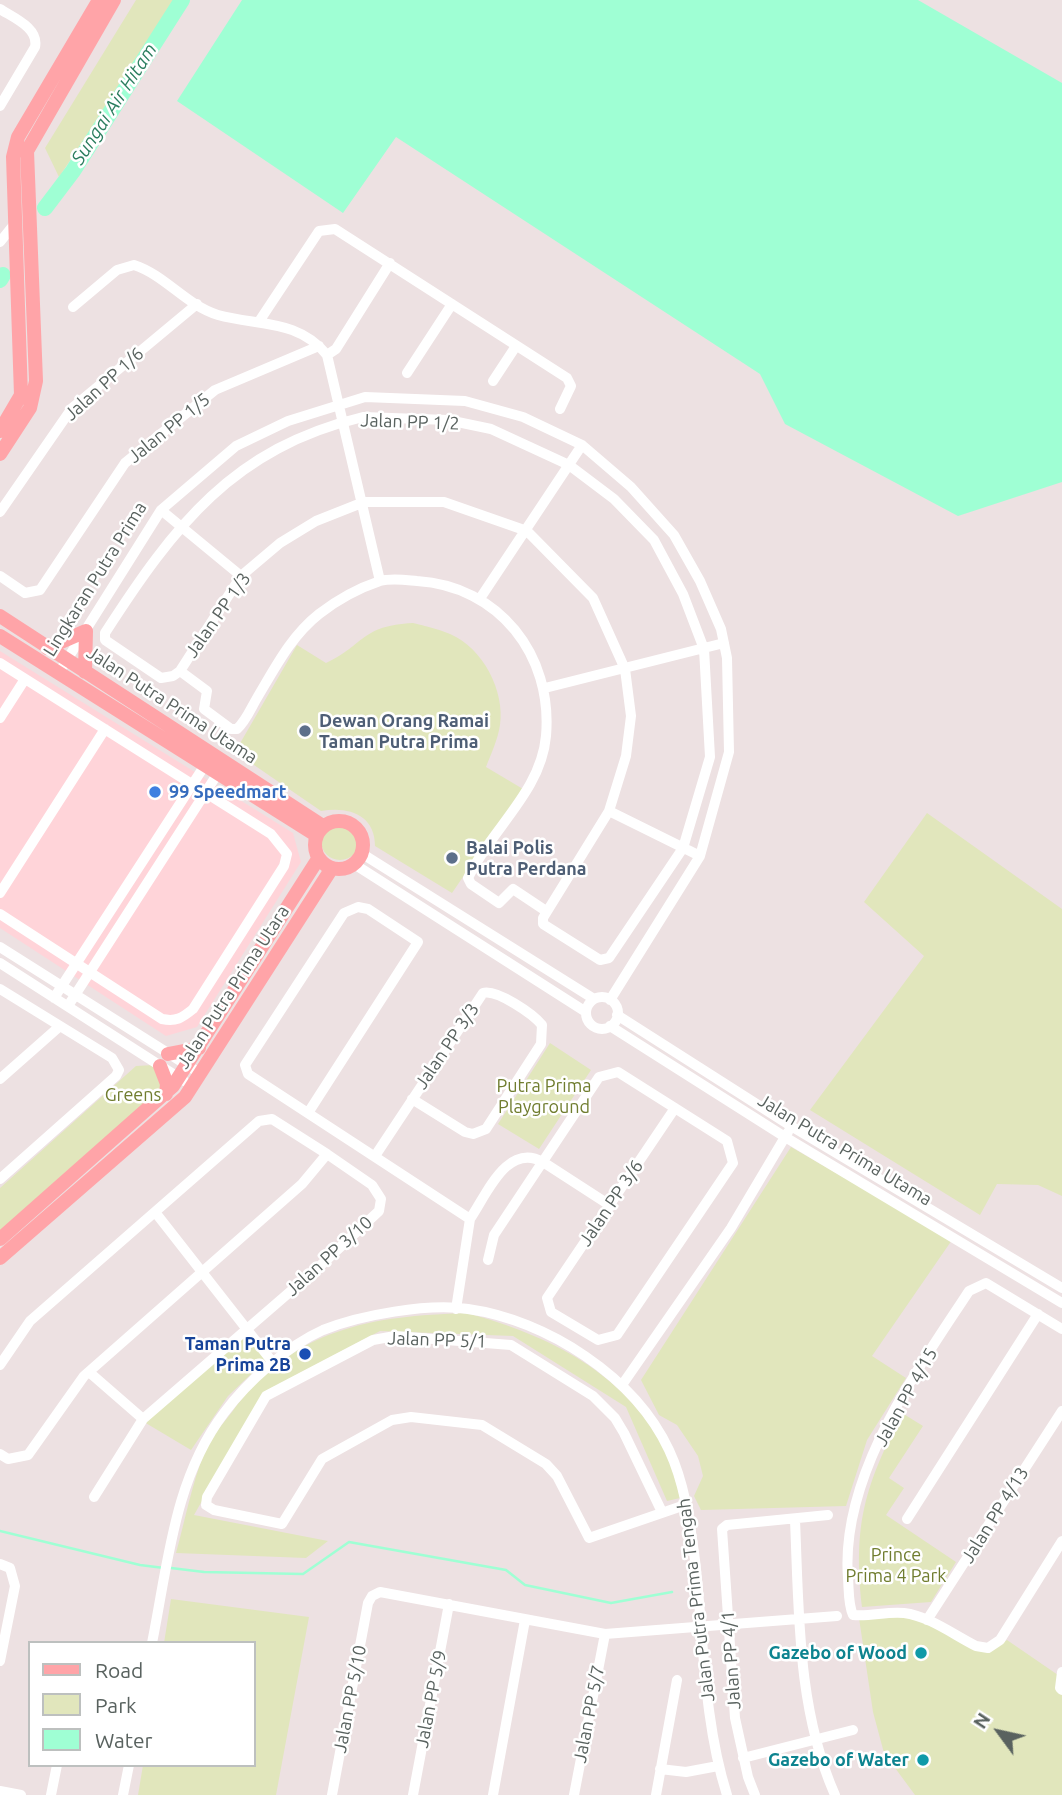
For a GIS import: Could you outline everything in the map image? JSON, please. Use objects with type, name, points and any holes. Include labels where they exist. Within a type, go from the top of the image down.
[{"type":"main road","points":[[85,0],[86,21]]},
{"type":"main road","points":[[0,431],[21,395],[13,157],[18,137],[99,0]]},
{"type":"main road","points":[[0,454],[30,408],[36,381],[27,151],[114,0]]},
{"type":"main road","name":"Jalan Putra Prima Utama","points":[[0,616],[319,830]]},
{"type":"main road","points":[[47,648],[86,631],[85,672]]},
{"type":"main road","name":"Jalan Putra Prima Utama","points":[[0,636],[218,773],[319,830]]},
{"type":"main road","points":[[342,820],[352,824],[359,832],[358,858],[347,867],[332,868],[318,859],[314,848],[319,830],[342,820]]},
{"type":"main road","name":"Jalan Putra Prima Utara","points":[[0,1239],[190,1076],[199,1048],[318,859]]},
{"type":"main road","name":"Jalan Putra Prima Utara","points":[[0,1258],[170,1112],[190,1076],[332,868]]},
{"type":"main road","points":[[166,1094],[164,1060],[199,1048]]},
{"type":"street","points":[[0,9],[33,31],[37,39],[0,104]]},
{"type":"street","points":[[0,242],[28,209]]},
{"type":"street","points":[[260,320],[319,231],[326,228],[335,229],[567,378],[571,386],[560,409]]},
{"type":"street","points":[[323,350],[336,349],[390,263]]},
{"type":"street","points":[[73,307],[125,265],[144,268],[217,315],[260,320],[311,337],[323,350],[338,403],[380,581]]},
{"type":"street","name":"Jalan PP 1/6","points":[[0,512],[72,408],[197,304]]},
{"type":"street","points":[[407,373],[452,304]]},
{"type":"street","points":[[493,382],[516,346]]},
{"type":"street","name":"Jalan PP 1/5","points":[[0,576],[25,593],[40,590],[125,463],[215,390],[323,350]]},
{"type":"street","name":"Lingkaran Putra Prima","points":[[58,674],[161,510],[236,446],[288,421],[338,403],[365,397],[465,401],[523,417],[582,445],[631,487],[674,535],[700,581],[721,629],[727,658],[729,752],[700,856],[610,1000]]},
{"type":"street","name":"Jalan PP 1/2","points":[[180,671],[173,676],[161,678],[105,640],[105,633],[138,581],[179,526],[215,491],[257,459],[343,422],[363,417],[448,421],[491,429],[569,464],[614,499],[654,540],[683,594],[704,649],[710,757],[683,848],[608,958],[600,960],[543,924],[546,911]]},
{"type":"street","points":[[481,597],[582,445]]},
{"type":"street","name":"Jalan PP 1/3","points":[[180,671],[241,576],[280,543],[316,521],[363,502],[444,502],[527,531],[593,598],[625,669],[631,716],[626,756],[609,811],[546,911]]},
{"type":"street","points":[[161,510],[241,576]]},
{"type":"street","points":[[180,671],[207,691],[204,709],[231,729],[237,729],[291,640],[319,614],[354,592],[380,581],[436,582],[481,597],[503,616],[528,648],[545,688],[546,737],[534,779],[468,878],[471,884],[499,903],[513,889],[546,911]]},
{"type":"street","points":[[545,688],[724,643]]},
{"type":"street","points":[[0,663],[271,834],[287,854],[284,866],[193,1009],[180,1019],[162,1019],[0,914]]},
{"type":"street","points":[[0,718],[25,678]]},
{"type":"street","points":[[0,893],[104,729]]},
{"type":"street","points":[[54,998],[205,765]]},
{"type":"street","points":[[68,1006],[218,773]]},
{"type":"street","points":[[609,811],[700,856]]},
{"type":"street","points":[[358,858],[594,999],[610,1000],[617,1015],[610,1026],[596,1027],[589,1021],[586,1012],[358,858]]},
{"type":"street","points":[[308,1113],[418,943],[368,909],[358,907],[344,913],[247,1057],[245,1065],[248,1074],[470,1219]]},
{"type":"street","points":[[0,947],[75,995],[164,1060]]},
{"type":"street","points":[[0,963],[54,998],[190,1076]]},
{"type":"street","points":[[0,989],[112,1058],[119,1070],[116,1076],[0,1179]]},
{"type":"street","name":"Jalan PP 3/3","points":[[375,1156],[412,1099],[483,993],[493,992],[535,1016],[542,1025],[544,1034],[541,1044],[486,1129],[473,1134],[465,1132],[412,1099]]},
{"type":"street","points":[[586,1012],[594,999]]},
{"type":"street","name":"Jalan Putra Prima Utama","points":[[617,1015],[791,1126],[1062,1288]]},
{"type":"street","points":[[0,1079],[60,1026]]},
{"type":"street","name":"Jalan Putra Prima Utama","points":[[610,1026],[785,1137],[1062,1303]]},
{"type":"street","points":[[488,1259],[494,1235],[599,1077],[618,1072],[675,1108]]},
{"type":"street","name":"Jalan PP 3/6","points":[[675,1108],[727,1141],[733,1163],[617,1335],[598,1340],[551,1312],[547,1298],[611,1206],[675,1108]]},
{"type":"street","name":"Jalan PP 3/10","points":[[94,1497],[143,1419],[379,1211],[382,1199],[372,1185],[327,1154],[266,1118],[155,1212]]},
{"type":"street","points":[[622,1385],[731,1228],[791,1126]]},
{"type":"street","points":[[0,1454],[8,1460],[28,1455],[89,1372],[302,1184],[327,1154]]},
{"type":"street","points":[[456,1309],[470,1219],[508,1162],[522,1156],[533,1156],[611,1206]]},
{"type":"street","points":[[0,1365],[30,1321],[155,1212],[274,1364]]},
{"type":"street","name":"Jalan PP 4/15","points":[[927,1620],[908,1613],[885,1611],[853,1615],[847,1565],[850,1519],[867,1470],[922,1363],[969,1291],[986,1283],[1062,1329]]},
{"type":"street","name":"Jalan Putra Prima Tengah","points":[[152,1641],[179,1504],[192,1463],[224,1413],[274,1364],[323,1331],[376,1316],[432,1308],[468,1309],[514,1322],[559,1341],[597,1364],[622,1385],[648,1416],[669,1450],[685,1505],[718,1766],[727,1795]]},
{"type":"street","points":[[907,1519],[1038,1314]]},
{"type":"street","name":"Jalan PP 5/1","points":[[395,1336],[511,1345],[593,1396],[615,1418],[662,1512],[589,1538],[553,1470],[524,1450],[482,1425],[411,1417],[392,1420],[322,1459],[282,1524],[214,1510],[206,1505],[207,1497],[267,1396],[373,1340],[395,1336]]},
{"type":"street","points":[[89,1372],[143,1419]]},
{"type":"street","name":"Jalan PP 4/13","points":[[927,1620],[1062,1410]]},
{"type":"street","points":[[662,1512],[685,1505]]},
{"type":"street","points":[[828,1515],[795,1520],[802,1660],[823,1768],[835,1795]]},
{"type":"street","name":"Jalan PP 4/1","points":[[755,1795],[743,1758],[735,1718],[730,1625],[720,1536],[727,1525],[795,1520]]},
{"type":"street","points":[[927,1620],[976,1646],[988,1648],[1000,1640],[1062,1541]]},
{"type":"street","points":[[0,1661],[15,1586],[5,1566]]},
{"type":"street","name":"Jalan PP 5/10","points":[[332,1795],[368,1603],[372,1596],[380,1592],[449,1604]]},
{"type":"street","points":[[449,1604],[605,1634],[837,1616]]},
{"type":"street","name":"Jalan PP 5/9","points":[[413,1795],[449,1604]]},
{"type":"street","points":[[493,1795],[525,1620]]},
{"type":"street","name":"Jalan PP 5/7","points":[[574,1795],[605,1634]]},
{"type":"street","points":[[1061,1673],[1062,1690]]},
{"type":"street","points":[[656,1795],[677,1680]]},
{"type":"street","points":[[743,1758],[816,1737],[853,1730]]},
{"type":"street","points":[[660,1769],[686,1772],[718,1766]]},
{"type":"street","points":[[51,1795],[57,1767]]},
{"type":"street","points":[[123,1795],[129,1767]]},
{"type":"street","points":[[0,1791],[21,1795]]},
{"type":"shaded area","points":[[0,651],[293,833],[301,862],[197,1027],[166,1036],[0,928]]},
{"type":"green space","points":[[136,0],[177,0],[59,177],[45,148]]},
{"type":"green space","points":[[413,623],[450,634],[472,649],[482,660],[495,685],[501,712],[498,736],[486,767],[523,789],[452,893],[375,846],[370,827],[358,815],[341,810],[321,811],[235,752],[297,645],[326,663],[373,632]]},
{"type":"green space","points":[[927,813],[1062,909],[1062,1196],[1038,1185],[997,1184],[980,1215],[810,1110],[924,956],[864,902]]},
{"type":"green space","points":[[340,822],[354,827],[359,841],[354,855],[340,860],[326,855],[321,841],[326,827]]},
{"type":"green space","name":"Putra Prima Playground","points":[[550,1043],[591,1070],[539,1149],[498,1124]]},
{"type":"green space","name":"Greens","points":[[154,1065],[163,1090],[0,1232],[0,1188],[136,1066]]},
{"type":"green space","points":[[791,1147],[952,1240],[872,1356],[906,1378],[867,1440],[846,1506],[701,1510],[694,1496],[703,1476],[698,1456],[677,1425],[659,1415],[641,1380]]},
{"type":"green space","points":[[467,1313],[498,1322],[556,1346],[607,1379],[649,1424],[668,1457],[680,1498],[667,1501],[626,1407],[513,1336],[380,1331],[264,1392],[194,1515],[328,1541],[306,1558],[176,1553],[192,1489],[207,1446],[256,1384],[281,1362],[336,1332],[367,1323]]},
{"type":"green space","points":[[246,1333],[266,1360],[228,1396],[191,1450],[144,1422]]},
{"type":"green space","name":"Prince Prima 4 Park","points":[[902,1413],[923,1426],[889,1478],[904,1488],[886,1515],[956,1562],[931,1602],[862,1607],[859,1552],[865,1506],[879,1463]]},
{"type":"green space","points":[[171,1599],[309,1617],[276,1795],[138,1795],[143,1767],[256,1767],[256,1641],[164,1641]]},
{"type":"green space","points":[[907,1615],[991,1650],[1007,1640],[1058,1675],[1062,1695],[1062,1795],[915,1795],[884,1753],[873,1712],[859,1618]]},
{"type":"water","points":[[242,0],[918,0],[1062,83],[1062,482],[958,516],[785,424],[760,374],[396,137],[343,213],[177,101]]},
{"type":"waterway","name":"Sungai Air Hitam","points":[[45,208],[73,171],[182,0]]},
{"type":"waterway","name":"Sungai Air Hitam","points":[[0,280],[3,275]]},
{"type":"waterway","points":[[0,1531],[140,1565],[164,1568]]},
{"type":"waterway","points":[[171,1568],[204,1572],[303,1574],[349,1542],[506,1570],[525,1585],[611,1603],[672,1592]]},
{"type":"place","name":"Dewan Orang Ramai Taman Putra Prima","points":[[305,731]]},
{"type":"place","name":"99 Speedmart","points":[[155,792]]},
{"type":"place","name":"Balai Polis Putra Perdana","points":[[452,858]]},
{"type":"place","name":"Taman Putra Prima 2B","points":[[305,1354]]},
{"type":"place","name":"Gazebo of Wood","points":[[921,1653]]},
{"type":"place","name":"Gazebo of Water","points":[[923,1760]]}]
